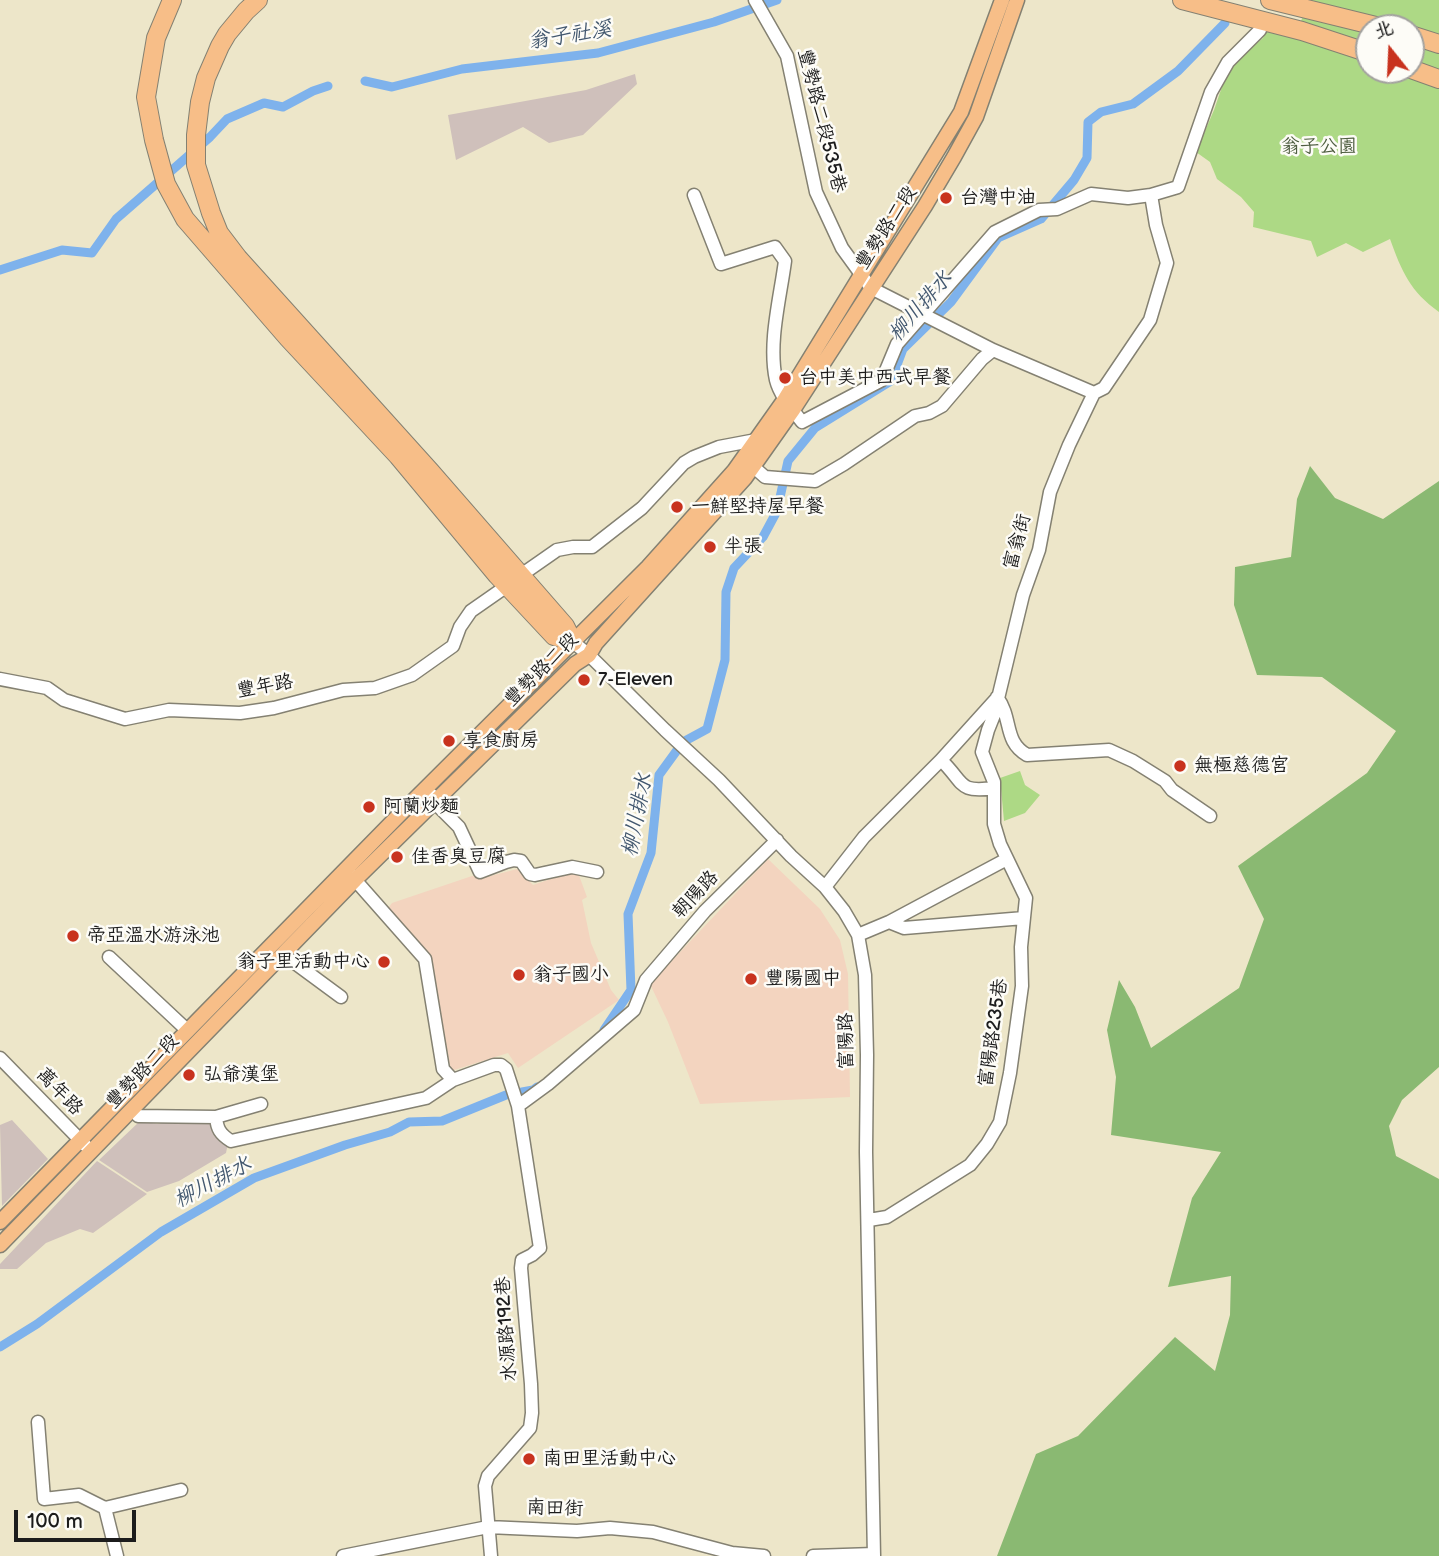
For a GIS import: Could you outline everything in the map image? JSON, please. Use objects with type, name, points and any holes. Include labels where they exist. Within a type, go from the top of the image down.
[{"type":"highway","points":[[172,0],[156,38],[145,97],[166,184],[185,219],[288,338],[403,451]]},
{"type":"highway","points":[[258,0],[227,34],[206,78],[200,102],[196,135],[197,165],[219,233],[403,451],[565,626],[573,642]]},
{"type":"highway","points":[[1182,0],[1302,31],[1355,48]]},
{"type":"highway","points":[[1270,0],[1355,21]]},
{"type":"main road","name":"豐勢路二段","points":[[0,1222],[188,1031],[351,874],[434,802],[575,664],[589,655],[596,643],[749,463],[925,206],[976,117],[1017,0]]},
{"type":"main road","name":"豐勢路二段","points":[[0,1245],[284,955],[429,785],[749,463],[756,440],[789,405],[861,276],[961,112],[1001,1]]},
{"type":"street","name":"豐勢路二段535巷","points":[[757,4],[788,56],[816,192],[842,248],[871,288]]},
{"type":"street","points":[[694,195],[721,264],[775,247],[785,261],[774,345],[776,380],[789,405],[802,422],[882,380],[897,344],[930,320],[986,240],[995,232],[1039,210],[1057,209],[1091,194],[1128,198],[1178,187],[1211,92],[1227,62],[1260,30]]},
{"type":"street","name":"富翁街","points":[[825,887],[864,837],[941,760],[997,697],[1023,594],[1039,550],[1051,492],[1069,445],[1094,393],[1104,388],[1150,320],[1156,305],[1167,264],[1151,195]]},
{"type":"street","points":[[871,288],[993,350],[1094,393]]},
{"type":"street","points":[[749,463],[765,477],[815,481],[873,446],[915,416],[942,406],[993,350]]},
{"type":"street","points":[[524,573],[557,550],[592,547],[653,498],[684,463],[694,457],[719,447],[756,440]]},
{"type":"street","name":"豐年路","points":[[0,679],[47,688],[64,700],[125,719],[169,710],[240,713],[274,708],[343,690],[375,688],[412,675],[453,646],[460,627],[471,611],[504,588]]},
{"type":"street","name":"富陽路","points":[[573,642],[719,780],[825,887],[858,935],[865,975],[874,1555]]},
{"type":"street","points":[[997,697],[1007,715],[1016,749],[1027,755],[1109,750],[1165,781],[1172,790],[1210,816]]},
{"type":"street","name":"富陽路235巷","points":[[869,1220],[887,1217],[970,1165],[1000,1122],[1022,986],[1021,947],[1026,898],[993,824],[994,788],[982,751],[997,697]]},
{"type":"street","points":[[941,760],[970,790],[980,792],[994,788]]},
{"type":"street","points":[[429,785],[434,802],[458,827],[480,872],[514,860],[522,861],[530,874],[535,875],[572,867],[597,872]]},
{"type":"street","name":"朝陽路","points":[[518,1106],[548,1084],[634,1010],[646,980],[705,911],[777,840]]},
{"type":"street","points":[[858,935],[889,922],[1007,859]]},
{"type":"street","points":[[216,1116],[222,1135],[231,1141],[426,1098],[453,1080],[443,1069],[425,959],[351,874]]},
{"type":"street","points":[[889,922],[904,928],[1024,918]]},
{"type":"street","points":[[284,955],[341,997]]},
{"type":"street","points":[[109,957],[188,1031]]},
{"type":"street","name":"萬年路","points":[[0,1058],[92,1151]]},
{"type":"street","name":"水源路192巷","points":[[453,1080],[494,1065],[501,1065],[506,1069],[518,1106],[540,1248],[522,1260],[521,1268],[532,1413],[530,1428],[488,1476],[485,1486],[491,1556]]},
{"type":"street","points":[[133,1109],[138,1116],[216,1116],[261,1104]]},
{"type":"street","points":[[38,1422],[44,1499],[79,1495],[105,1508],[181,1490]]},
{"type":"street","points":[[105,1508],[117,1556]]},
{"type":"street","name":"南田街","points":[[343,1556],[488,1527],[577,1531],[610,1528],[653,1532],[732,1553],[764,1556]]},
{"type":"street","points":[[813,1556],[874,1555]]},
{"type":"shaded area","points":[[635,74],[637,84],[583,135],[549,143],[523,127],[456,160],[448,115],[586,90]]},
{"type":"shaded area","name":"豐陽國中","points":[[768,859],[820,909],[840,940],[848,974],[850,1097],[700,1104],[650,984]]},
{"type":"shaded area","name":"翁子國小","points":[[517,869],[533,885],[577,870],[587,897],[582,900],[591,943],[611,990],[619,1000],[518,1068],[508,1053],[451,1071],[431,960],[386,911],[392,903],[472,876],[483,878]]},
{"type":"shaded area","points":[[216,1119],[228,1143],[226,1153],[179,1181],[147,1192],[99,1160],[140,1121],[157,1124],[176,1120]]},
{"type":"shaded area","points":[[12,1120],[48,1159],[2,1206],[0,1125]]},
{"type":"shaded area","points":[[97,1161],[147,1194],[93,1233],[80,1229],[46,1243],[17,1269],[0,1269],[0,1264]]},
{"type":"green space","name":"翁子公園","points":[[1302,0],[1439,0],[1439,312],[1408,280],[1390,239],[1363,252],[1346,243],[1317,257],[1311,241],[1253,227],[1254,212],[1241,197],[1217,179],[1210,162],[1196,152],[1224,81],[1238,59],[1263,38],[1268,25],[1296,34],[1308,3]]},
{"type":"green space","points":[[1310,466],[1335,498],[1383,519],[1439,481],[1439,1067],[1402,1100],[1389,1126],[1396,1156],[1439,1179],[1439,1556],[997,1556],[1036,1454],[1078,1436],[1175,1337],[1215,1371],[1230,1315],[1231,1276],[1168,1287],[1192,1198],[1221,1152],[1111,1135],[1116,1077],[1107,1030],[1119,980],[1135,1007],[1151,1048],[1239,988],[1264,919],[1238,866],[1367,773],[1396,731],[1322,677],[1257,675],[1234,605],[1235,567],[1291,557],[1297,499]]},
{"type":"green space","points":[[1020,771],[1025,785],[1040,795],[1025,813],[1004,821],[1000,778]]},
{"type":"waterway","name":"翁子社溪","points":[[365,81],[392,87],[462,69],[598,53],[714,22],[777,0]]},
{"type":"waterway","name":"柳川排水","points":[[604,1030],[631,990],[628,914],[651,853],[659,775],[683,742],[707,729],[725,660],[726,592],[734,568],[763,537],[777,511],[788,461],[815,428],[891,381],[903,349],[951,302],[998,238],[1041,219],[1074,180],[1087,158],[1088,122],[1101,112],[1133,104],[1178,71],[1225,23]]},
{"type":"waterway","name":"翁子社溪","points":[[0,270],[62,250],[92,253],[116,219],[227,119],[264,103],[283,107],[328,86]]},
{"type":"waterway","name":"柳川排水","points":[[0,1347],[37,1324],[161,1232],[254,1178],[345,1145],[390,1132],[409,1122],[442,1121],[506,1095],[537,1087]]},
{"type":"place","name":"台灣中油","points":[[946,198]]},
{"type":"place","name":"台中美中西式早餐","points":[[785,378]]},
{"type":"place","name":"一鮮堅持屋早餐","points":[[677,507]]},
{"type":"place","name":"半張","points":[[710,547]]},
{"type":"place","name":"7-Eleven","points":[[584,680]]},
{"type":"place","name":"享食廚房","points":[[449,741]]},
{"type":"place","name":"無極慈德宮","points":[[1180,766]]},
{"type":"place","name":"阿蘭炒麵","points":[[369,807]]},
{"type":"place","name":"佳香臭豆腐","points":[[397,857]]},
{"type":"place","name":"帝亞溫水游泳池","points":[[73,936]]},
{"type":"place","name":"翁子里活動中心","points":[[384,962]]},
{"type":"place","name":"翁子國小","points":[[519,975]]},
{"type":"place","name":"豐陽國中","points":[[751,979]]},
{"type":"place","name":"弘爺漢堡","points":[[189,1075]]},
{"type":"place","name":"南田里活動中心","points":[[529,1459]]}]
